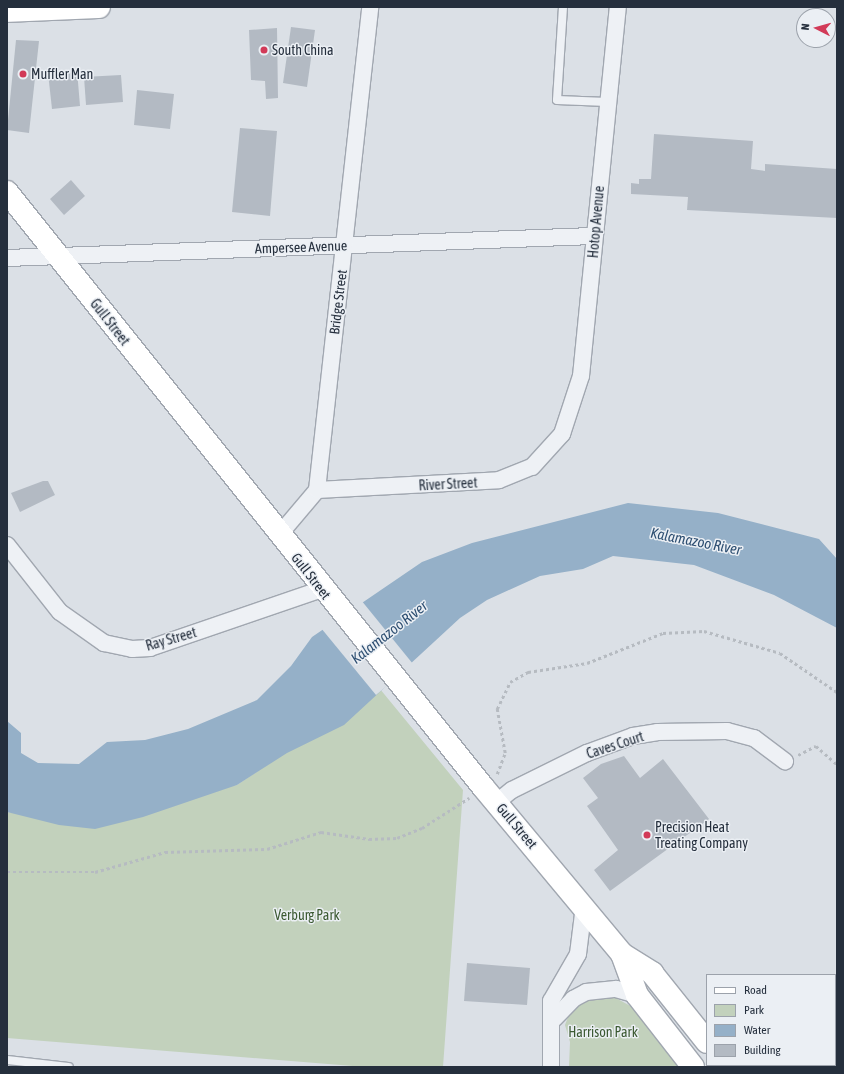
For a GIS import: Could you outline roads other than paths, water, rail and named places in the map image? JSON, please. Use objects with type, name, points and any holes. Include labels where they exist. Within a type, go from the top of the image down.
[{"type":"street","points":[[7,11],[30,8],[99,7]]},
{"type":"street","name":"Bridge Street","points":[[317,490],[370,7]]},
{"type":"street","name":"Hotop Avenue","points":[[562,434],[581,376],[607,102],[618,7]]},
{"type":"street","name":"Gull Street","points":[[7,192],[324,592],[622,954],[637,995],[693,1067]]},
{"type":"street","name":"Ampersee Avenue","points":[[7,258],[594,236]]},
{"type":"street","name":"River Street","points":[[317,490],[499,480],[532,467],[562,434]]},
{"type":"street","points":[[279,535],[317,490]]},
{"type":"street","name":"Ray Street","points":[[7,545],[60,612],[104,643],[132,649],[150,648],[324,592]]},
{"type":"street","name":"Caves Court","points":[[490,794],[512,790],[587,753],[633,736],[657,732],[727,731],[754,738],[785,761]]},
{"type":"street","points":[[551,1067],[554,1019],[551,1001],[578,954],[584,906]]},
{"type":"street","name":"Gull Street","points":[[622,954],[652,973],[706,1041]]},
{"type":"street","points":[[554,1019],[573,1000],[586,992],[616,989],[637,995]]},
{"type":"lane","points":[[563,7],[557,100],[607,102]]},
{"type":"lane","points":[[7,1060],[25,1064],[69,1067]]},
{"type":"water","name":"Kalamazoo River","points":[[628,503],[718,513],[819,539],[837,559],[837,628],[774,595],[694,565],[613,556],[583,569],[540,576],[487,600],[460,618],[344,725],[287,753],[237,785],[143,817],[95,829],[59,825],[7,812],[7,721],[21,733],[21,753],[38,763],[79,764],[107,742],[145,740],[188,729],[257,700],[291,666],[312,637],[422,562],[472,543]]},
{"type":"place","name":"South China","points":[[264,50]]},
{"type":"place","name":"Muffler Man","points":[[23,74]]},
{"type":"place","name":"Precision Heat Treating Company","points":[[647,835]]},
{"type":"park label","name":"Verburg Park","points":[[307,915]]},
{"type":"park label","name":"Harrison Park","points":[[603,1032]]}]
